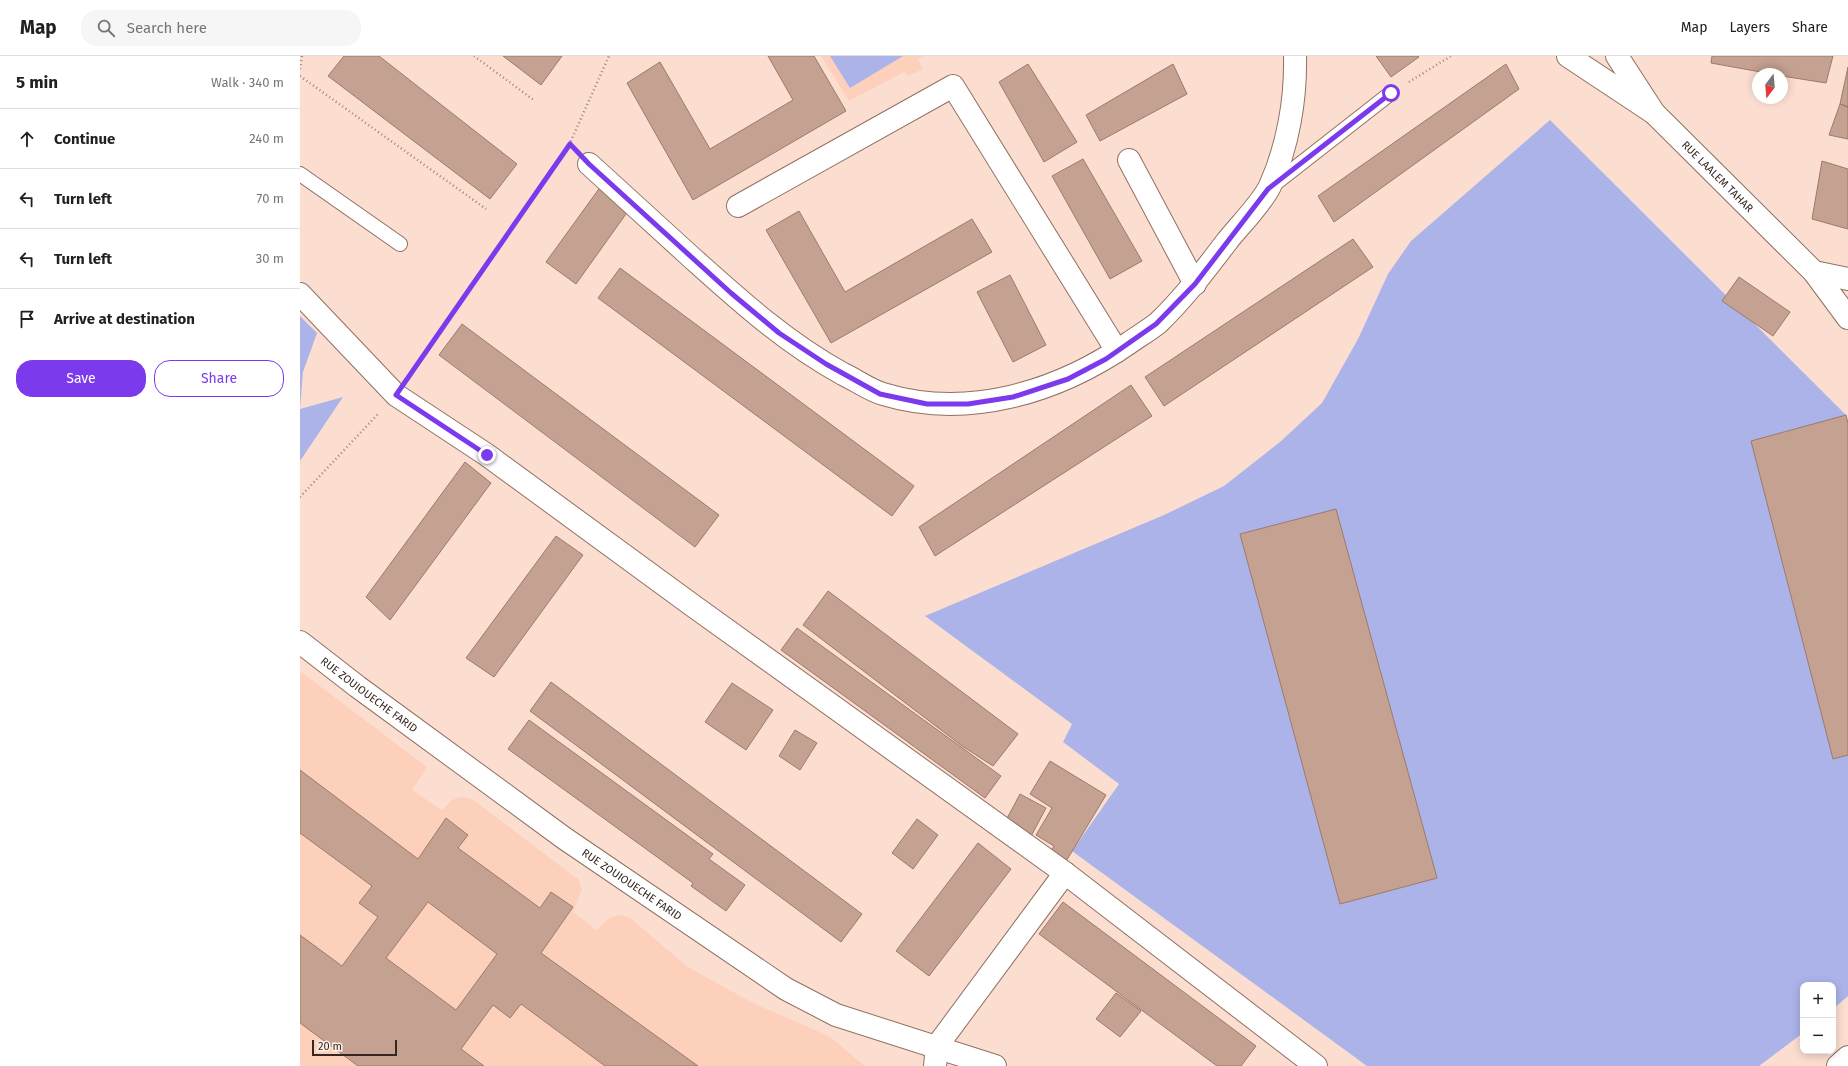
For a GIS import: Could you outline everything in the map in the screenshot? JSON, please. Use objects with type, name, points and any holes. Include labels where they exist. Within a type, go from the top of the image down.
[{"type":"street","points":[[589,164],[731,293],[779,333],[826,364],[880,394],[927,404],[968,404],[1013,397],[1068,379],[1117,351],[1156,324],[1195,284],[1268,189],[1277,168],[1290,122],[1296,76],[1296,56]]},
{"type":"street","name":"RUE LAALEM TAHAR","points":[[1568,56],[1654,113],[1814,272],[1848,318]]},
{"type":"street","points":[[1625,59],[1654,113]]},
{"type":"street","points":[[738,206],[953,86],[1117,351]]},
{"type":"street","points":[[1129,160],[1195,284]]},
{"type":"street","points":[[1814,272],[1848,279]]},
{"type":"street","points":[[300,294],[396,395],[487,455],[692,605],[1066,873],[1316,1066]]},
{"type":"street","name":"RUE ZOUIOUECHE FARID","points":[[300,642],[358,687],[564,838],[786,990],[836,1015],[936,1056],[995,1066]]},
{"type":"street","points":[[936,1056],[1066,873]]},
{"type":"street","points":[[1838,1066],[1848,1057]]},
{"type":"lane","points":[[1268,189],[1391,93]]},
{"type":"lane","points":[[300,174],[400,244]]},
{"type":"path","points":[[300,68],[302,56]]},
{"type":"path","points":[[474,56],[535,101]]},
{"type":"path","points":[[300,497],[396,395],[570,144],[609,56]]},
{"type":"path","points":[[1391,93],[1451,56]]},
{"type":"path","points":[[300,76],[486,209]]},
{"type":"path","points":[[570,144],[589,164]]},
{"type":"shaded area","points":[[821,56],[924,56],[918,59],[923,69],[908,76],[904,72],[849,101]]},
{"type":"shaded area","points":[[830,56],[903,56],[850,88]]},
{"type":"shaded area","points":[[1550,120],[1846,415],[1848,423],[1848,996],[1836,1006],[1836,982],[1800,982],[1800,1035],[1759,1066],[1367,1066],[1072,851],[1119,784],[1063,742],[1072,724],[925,616],[1164,515],[1224,486],[1280,442],[1322,403],[1358,339],[1388,274],[1411,241]]},
{"type":"shaded area","points":[[300,316],[317,333],[303,372],[300,409]]},
{"type":"shaded area","points":[[343,397],[300,461],[300,409]]},
{"type":"shaded area","points":[[300,671],[427,767],[412,790],[442,810],[452,800],[461,797],[472,799],[579,880],[582,890],[573,912],[597,930],[608,919],[618,915],[629,917],[688,967],[755,1004],[829,1036],[865,1066],[300,1066]]},
{"type":"building","points":[[344,56],[379,56],[517,164],[490,199],[328,76]]},
{"type":"building","points":[[503,56],[562,56],[541,85]]},
{"type":"building","points":[[768,56],[814,56],[846,111],[693,200],[627,83],[660,62],[710,149],[793,100]]},
{"type":"building","points":[[1376,56],[1418,56],[1419,57],[1391,77]]},
{"type":"building","points":[[1712,56],[1833,56],[1826,83],[1788,77],[1788,68],[1752,68],[1752,70],[1711,63]]},
{"type":"building","points":[[1028,64],[1077,142],[1044,162],[999,82]]},
{"type":"building","points":[[1173,64],[1187,94],[1100,141],[1086,115]]},
{"type":"building","points":[[1506,64],[1519,89],[1334,222],[1318,196]]},
{"type":"building","points":[[1848,67],[1848,107],[1840,104]]},
{"type":"building","points":[[1840,104],[1848,107],[1848,139],[1829,135]]},
{"type":"building","points":[[1083,159],[1142,261],[1110,279],[1052,176]]},
{"type":"building","points":[[1822,161],[1848,169],[1848,229],[1812,219]]},
{"type":"building","points":[[601,186],[631,207],[576,284],[546,262]]},
{"type":"building","points":[[799,211],[845,292],[972,219],[992,252],[831,343],[766,230]]},
{"type":"building","points":[[1353,239],[1373,267],[1164,406],[1145,377]]},
{"type":"building","points":[[620,268],[914,486],[892,516],[598,298]]},
{"type":"building","points":[[1010,275],[1046,345],[1013,362],[977,292]]},
{"type":"building","points":[[1739,277],[1790,312],[1773,336],[1722,301]]},
{"type":"building","points":[[462,324],[719,515],[695,547],[439,355]]},
{"type":"building","points":[[1131,385],[1152,416],[935,556],[919,527]]},
{"type":"building","points":[[1846,415],[1848,423],[1848,755],[1833,759],[1751,441]]},
{"type":"building","points":[[465,462],[491,483],[390,620],[366,597]]},
{"type":"building","points":[[1336,509],[1437,878],[1340,904],[1240,534]]},
{"type":"building","points":[[556,536],[583,555],[494,677],[466,658]]},
{"type":"building","points":[[828,591],[1018,734],[993,766],[962,746],[803,625]]},
{"type":"building","points":[[797,628],[1001,776],[985,798],[781,650]]},
{"type":"building","points":[[551,682],[862,914],[841,942],[530,711]]},
{"type":"building","points":[[732,683],[773,710],[746,750],[705,722]]},
{"type":"building","points":[[529,720],[713,854],[709,859],[745,885],[726,911],[691,886],[693,883],[508,749]]},
{"type":"building","points":[[795,730],[817,743],[800,770],[779,756]]},
{"type":"building","points":[[1050,761],[1106,795],[1065,863],[1049,854],[1054,846],[1036,835],[1052,808],[1030,794]]},
{"type":"building","points":[[300,770],[418,859],[446,818],[468,835],[458,848],[540,908],[551,892],[573,907],[541,953],[698,1066],[605,1066],[521,1004],[510,1018],[493,1005],[461,1049],[484,1066],[358,1066],[300,1023],[300,935],[342,966],[378,917],[359,903],[372,886],[300,833]],"holes":[[[428,902],[497,954],[456,1010],[386,958]]]},
{"type":"building","points":[[1020,794],[1046,808],[1029,840],[1003,826]]},
{"type":"building","points":[[917,819],[938,835],[913,869],[892,853]]},
{"type":"building","points":[[978,843],[1011,869],[929,976],[896,951]]},
{"type":"building","points":[[1063,902],[1256,1046],[1241,1066],[1217,1066],[1039,934]]},
{"type":"building","points":[[1116,993],[1141,1011],[1120,1037],[1096,1019]]},
{"type":"route","points":[[487,455],[396,395],[570,144],[589,164],[731,293],[779,333],[826,364],[880,394],[927,404],[968,404],[1013,397],[1068,379],[1106,359],[1156,324],[1195,284],[1268,189],[1391,93]]}]
